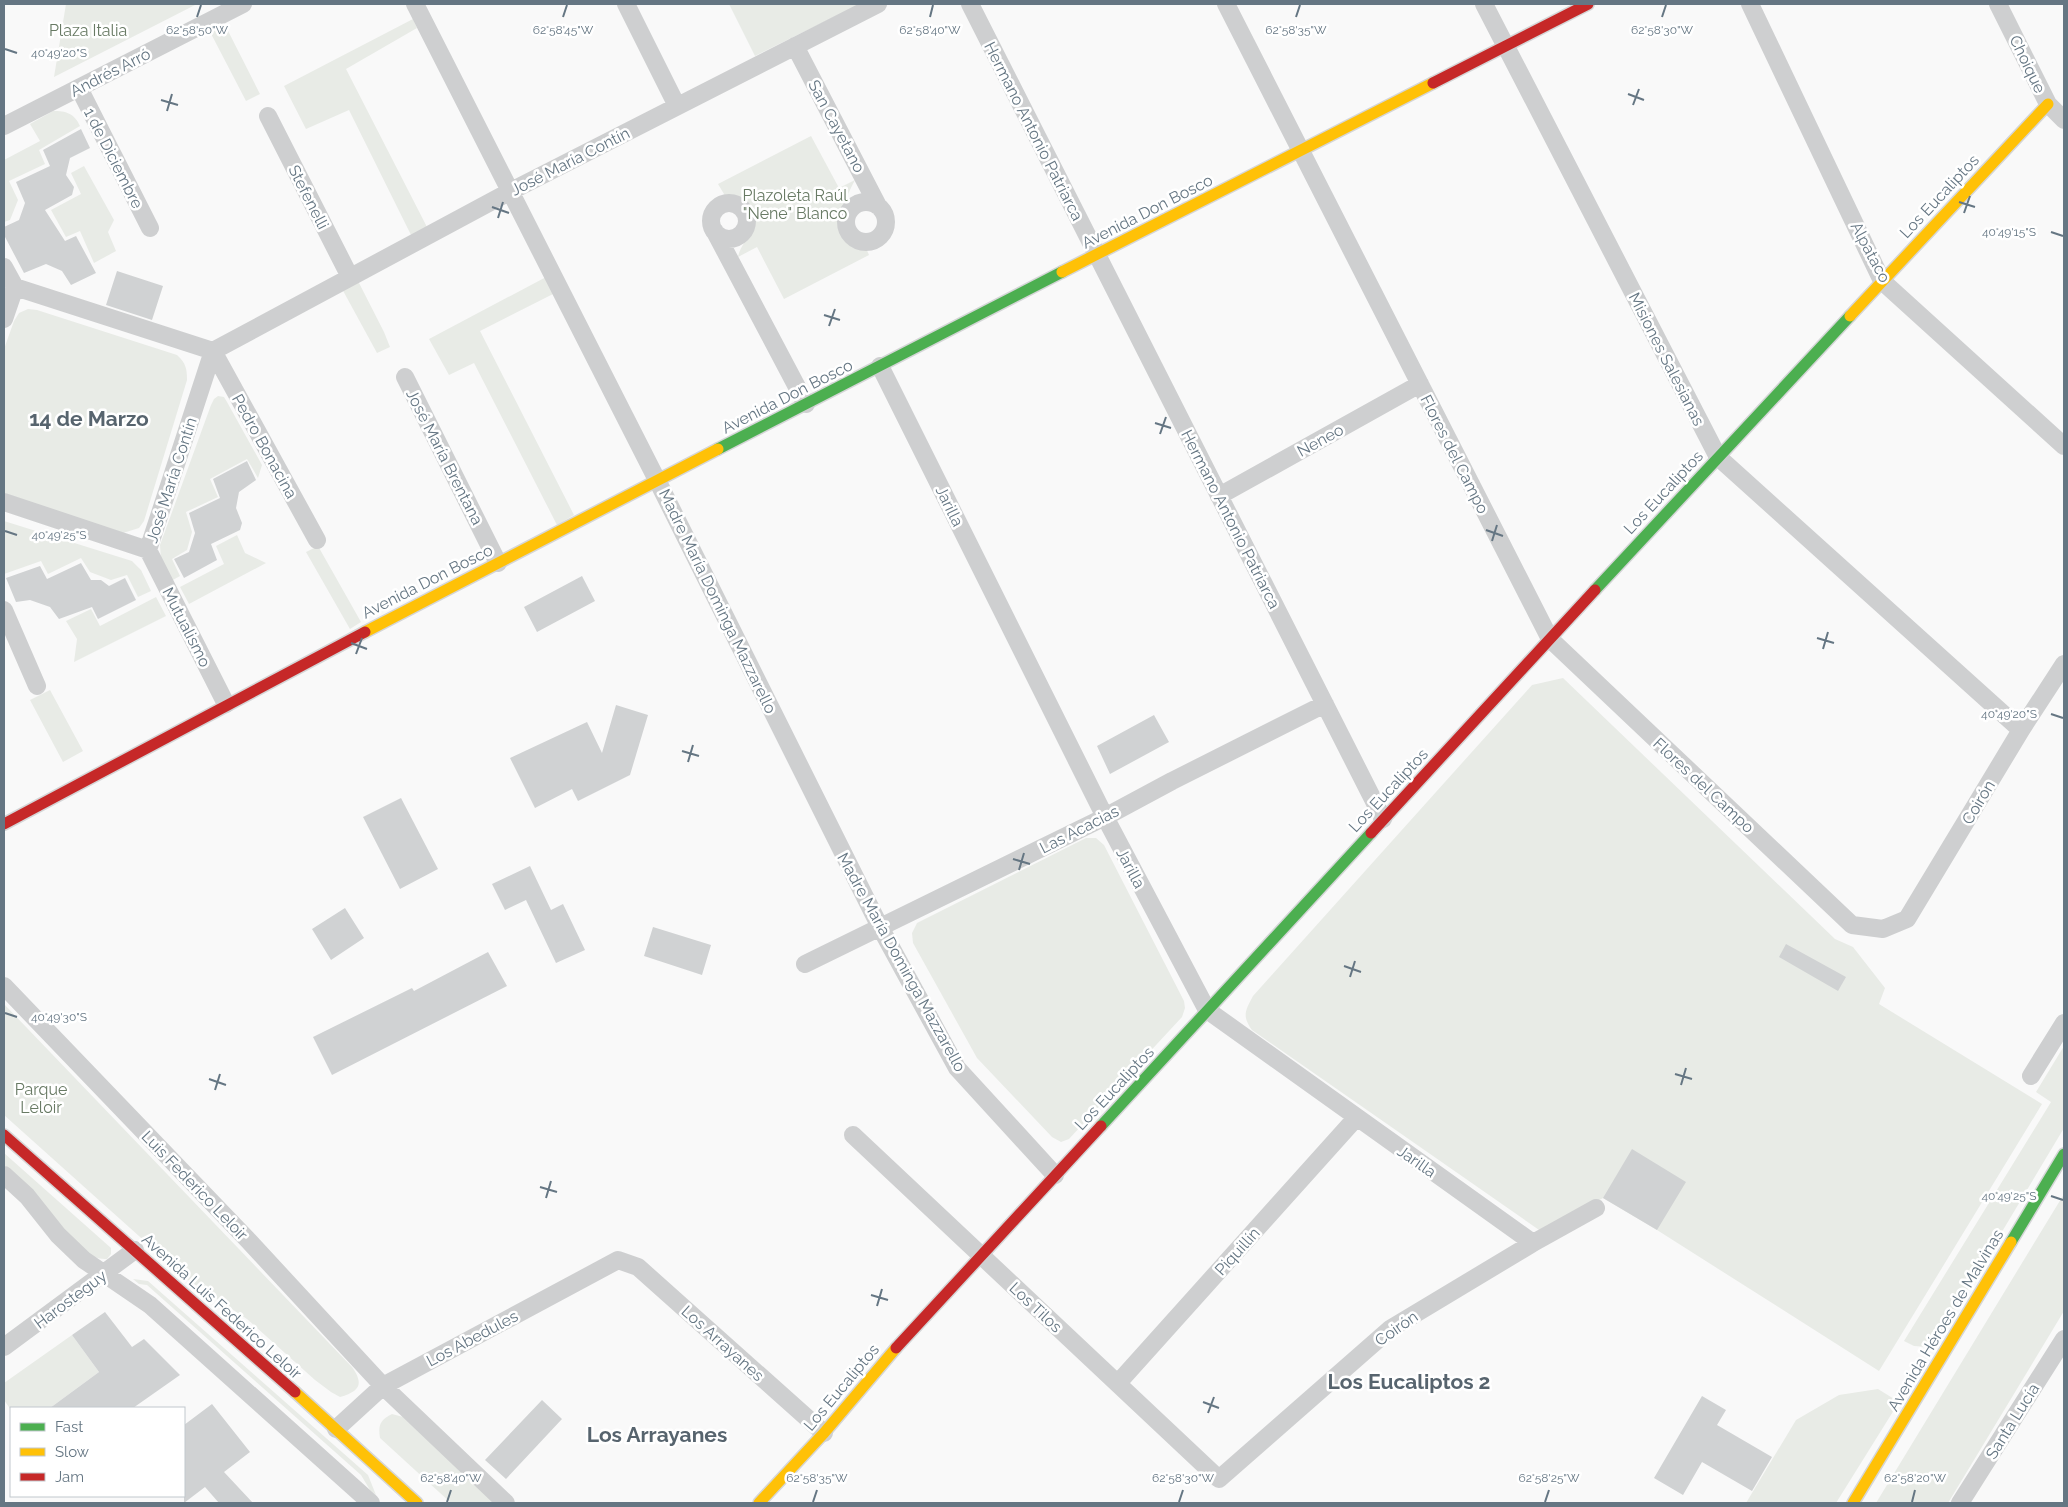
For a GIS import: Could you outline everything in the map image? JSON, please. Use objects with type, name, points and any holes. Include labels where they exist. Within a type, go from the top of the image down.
[{"type":"main road","name":"Avenida Don Bosco","points":[[4,824],[226,704],[658,480],[1588,4]]},
{"type":"main road","name":"Los Eucaliptos","points":[[759,1503],[824,1433],[892,1352],[981,1255],[1718,457],[2048,104]]},
{"type":"main road","name":"Avenida Luis Federico Leloir","points":[[4,1135],[417,1503]]},
{"type":"main road","name":"Avenida Héroes de Malvinas","points":[[1854,1503],[2064,1154]]},
{"type":"street","name":"Andrés Arró","points":[[4,126],[243,4]]},
{"type":"street","name":"Madre María Dominga Mazzarello","points":[[415,4],[658,480],[880,927],[957,1068],[1055,1175]]},
{"type":"street","points":[[626,4],[677,106]]},
{"type":"street","name":"José María Contín","points":[[4,502],[148,550],[212,351],[510,191],[878,4]]},
{"type":"street","name":"Hermano Antonio Patriarca","points":[[970,4],[1383,820]]},
{"type":"street","name":"Flores del Campo","points":[[1226,4],[1550,639],[1852,925],[1883,929]]},
{"type":"street","name":"Misiones Salesianas","points":[[1484,4],[1718,457],[2021,730]]},
{"type":"street","name":"Alpataco","points":[[1750,4],[1882,281],[2064,446]]},
{"type":"street","name":"Choique","points":[[1998,4],[2048,104],[2064,120]]},
{"type":"street","name":"San Cayetano","points":[[795,46],[878,206]]},
{"type":"street","name":"1 de Diciembre","points":[[79,88],[150,228]]},
{"type":"street","name":"Stefenelli","points":[[268,116],[350,277]]},
{"type":"street","points":[[714,230],[806,404]]},
{"type":"street","points":[[4,267],[15,287],[212,351]]},
{"type":"street","points":[[4,319],[15,287]]},
{"type":"street","name":"Pedro Bonacina","points":[[212,351],[317,540]]},
{"type":"street","name":"Jarilla","points":[[880,366],[1105,818],[1207,1010],[1533,1243]]},
{"type":"street","name":"José María Brentana","points":[[405,377],[498,563]]},
{"type":"street","name":"Neneo","points":[[1219,496],[1420,384]]},
{"type":"street","name":"Mutualismo","points":[[148,550],[226,704]]},
{"type":"street","points":[[4,610],[37,686]]},
{"type":"street","name":"Coirón","points":[[1883,929],[1907,919],[2021,730],[2064,664]]},
{"type":"street","name":"Las Acacias","points":[[804,964],[1105,818],[1172,781],[1325,704]]},
{"type":"street","name":"Luis Federico Leloir","points":[[4,986],[247,1239],[383,1386],[506,1503]]},
{"type":"street","points":[[2031,1076],[2064,1024]]},
{"type":"street","name":"Piquillín","points":[[1118,1383],[1356,1118]]},
{"type":"street","name":"Los Tilos","points":[[853,1135],[1219,1479]]},
{"type":"street","points":[[4,1175],[27,1196],[71,1247],[93,1267],[150,1305],[371,1503]]},
{"type":"street","name":"Coirón","points":[[1219,1479],[1390,1329],[1533,1243],[1596,1208]]},
{"type":"street","name":"Harosteguy","points":[[4,1347],[135,1250]]},
{"type":"street","name":"Los Abedules","points":[[336,1429],[383,1386],[618,1260]]},
{"type":"street","name":"Los Arrayanes","points":[[618,1260],[638,1268],[824,1433]]},
{"type":"street","name":"Santa Lucía","points":[[1960,1503],[2064,1339]]},
{"type":"green space","name":"Plaza Italia","points":[[66,4],[197,4],[54,77]]},
{"type":"green space","points":[[729,4],[860,4],[755,56]]},
{"type":"green space","points":[[222,19],[260,94],[246,101],[207,26]]},
{"type":"green space","points":[[413,19],[417,28],[346,69],[428,229],[412,237],[349,110],[306,129],[284,86]]},
{"type":"green space","points":[[53,111],[69,114],[75,118],[80,126],[39,150],[45,164],[9,181],[18,200],[10,220],[4,222],[4,160],[40,141],[30,124]]},
{"type":"green space","name":"Plazoleta Raúl \"Nene\" Blanco","points":[[811,136],[839,188],[855,180],[845,200],[840,221],[841,230],[845,238],[853,244],[866,248],[869,255],[784,299],[757,247],[738,257],[752,228],[752,216],[742,204],[727,199],[718,184]]},
{"type":"green space","points":[[84,166],[114,220],[108,232],[116,251],[94,263],[80,231],[66,237],[51,210],[81,194],[71,173]]},
{"type":"green space","points":[[548,276],[557,292],[480,331],[574,515],[557,525],[474,363],[449,375],[429,339]]},
{"type":"green space","points":[[357,279],[390,347],[377,353],[341,287]]},
{"type":"green space","points":[[28,309],[37,310],[177,355],[184,364],[187,380],[144,521],[139,528],[123,533],[4,494],[4,349],[14,321],[19,313]]},
{"type":"green space","points":[[218,396],[224,397],[262,465],[258,478],[247,459],[210,479],[218,497],[186,512],[192,532],[187,550],[172,559],[180,576],[171,581],[161,560],[160,545],[211,405]]},
{"type":"green space","points":[[4,521],[132,561],[141,570],[151,591],[138,597],[127,575],[111,580],[90,572],[81,558],[48,574],[41,561],[4,574]]},
{"type":"green space","points":[[237,535],[245,553],[266,563],[189,604],[180,587],[224,564],[216,546]]},
{"type":"green space","points":[[318,546],[361,622],[350,629],[306,552]]},
{"type":"green space","points":[[156,597],[166,616],[74,662],[77,639],[66,621],[91,609],[100,626]]},
{"type":"green space","points":[[1563,678],[1835,939],[1853,947],[1885,988],[1879,1004],[2042,1104],[1879,1371],[1657,1230],[1603,1198],[1542,1232],[1252,1030],[1247,1021],[1246,1013],[1253,996],[1532,685]]},
{"type":"green space","points":[[50,690],[83,751],[63,762],[30,700]]},
{"type":"green space","points":[[1086,838],[1096,838],[1104,845],[1184,1001],[1185,1008],[1182,1017],[1069,1139],[1061,1142],[1052,1137],[977,1058],[913,943],[912,933],[917,923]]},
{"type":"green space","name":"Parque Leloir","points":[[4,1004],[352,1367],[359,1382],[356,1389],[340,1397],[315,1380],[247,1319],[188,1280],[4,1115]]},
{"type":"green space","points":[[2064,1046],[2064,1128],[1939,1337],[1928,1347],[1914,1346],[1904,1341],[2051,1102],[2036,1092]]},
{"type":"green space","points":[[4,1153],[111,1248],[111,1254],[107,1259],[96,1258],[76,1244],[32,1191],[4,1165]]},
{"type":"green space","points":[[2064,1194],[2064,1311],[1948,1503],[1876,1503]]},
{"type":"green space","points":[[133,1279],[148,1281],[368,1475],[376,1495],[370,1490],[361,1475],[147,1285],[139,1284]]},
{"type":"green space","points":[[72,1335],[99,1372],[51,1407],[10,1407],[10,1409],[4,1400],[4,1383]]},
{"type":"green space","points":[[1878,1389],[1899,1402],[1836,1503],[1746,1503],[1796,1420],[1839,1395]]},
{"type":"green space","points":[[392,1414],[403,1417],[497,1503],[451,1503],[380,1438],[379,1430],[381,1423]]},
{"type":"building","points":[[81,129],[90,148],[70,158],[66,175],[74,187],[72,195],[45,210],[65,241],[76,236],[96,273],[71,285],[62,271],[46,264],[24,273],[4,235],[4,227],[19,220],[25,203],[16,182],[50,166],[43,150]]},
{"type":"building","points":[[117,271],[163,286],[152,320],[106,305]]},
{"type":"building","points":[[247,461],[256,480],[239,492],[236,508],[242,523],[240,530],[211,544],[217,560],[184,578],[174,559],[189,552],[195,533],[189,513],[220,498],[213,479]]},
{"type":"building","points":[[81,563],[91,580],[101,580],[109,586],[125,578],[136,600],[98,619],[92,607],[59,619],[50,607],[30,600],[16,602],[6,578],[40,566],[47,579]]},
{"type":"building","points":[[582,576],[595,601],[537,632],[524,607]]},
{"type":"building","points":[[616,705],[648,715],[630,775],[578,801],[572,789],[535,808],[510,758],[587,722],[602,753]]},
{"type":"building","points":[[1154,715],[1169,742],[1110,774],[1097,746]]},
{"type":"building","points":[[401,798],[438,869],[400,889],[363,817]]},
{"type":"building","points":[[530,866],[551,910],[563,904],[585,950],[556,963],[526,900],[505,910],[492,884]]},
{"type":"building","points":[[345,908],[364,938],[331,960],[312,929]]},
{"type":"building","points":[[653,927],[711,945],[702,975],[644,956]]},
{"type":"building","points":[[1786,944],[1846,977],[1838,991],[1779,957]]},
{"type":"building","points":[[488,952],[507,986],[332,1075],[313,1037],[412,988],[414,991]]},
{"type":"building","points":[[1632,1149],[1686,1182],[1657,1230],[1603,1198]]},
{"type":"building","points":[[105,1312],[132,1347],[144,1339],[180,1375],[134,1407],[51,1407],[99,1372],[72,1335]]},
{"type":"building","points":[[1702,1396],[1726,1410],[1717,1425],[1772,1457],[1752,1491],[1702,1462],[1683,1495],[1654,1478]]},
{"type":"building","points":[[542,1400],[562,1419],[506,1479],[485,1460]]},
{"type":"building","points":[[212,1404],[250,1452],[224,1472],[253,1503],[219,1503],[205,1487],[184,1503],[185,1424]]},
{"type":"traffic: fast","points":[[718,449],[1062,272]]},
{"type":"traffic: fast","points":[[1595,590],[1850,316]]},
{"type":"traffic: fast","points":[[1101,1126],[1371,833]]},
{"type":"traffic: fast","points":[[2011,1242],[2064,1154]]},
{"type":"traffic: slow","points":[[1062,272],[1433,83]]},
{"type":"traffic: slow","points":[[1850,316],[2048,104]]},
{"type":"traffic: slow","points":[[365,632],[718,449]]},
{"type":"traffic: slow","points":[[1853,1503],[2011,1242]]},
{"type":"traffic: slow","points":[[759,1503],[824,1433],[896,1348]]},
{"type":"traffic: slow","points":[[295,1392],[417,1503]]},
{"type":"traffic: jam","points":[[1433,83],[1588,4]]},
{"type":"traffic: jam","points":[[1371,833],[1595,590]]},
{"type":"traffic: jam","points":[[4,824],[365,632]]},
{"type":"traffic: jam","points":[[896,1348],[1101,1126]]},
{"type":"traffic: jam","points":[[4,1135],[295,1392]]},
{"type":"district","name":"14 de Marzo","points":[[89,419]]},
{"type":"district","name":"Los Eucaliptos 2","points":[[1409,1382]]},
{"type":"district","name":"Los Arrayanes","points":[[657,1435]]}]
